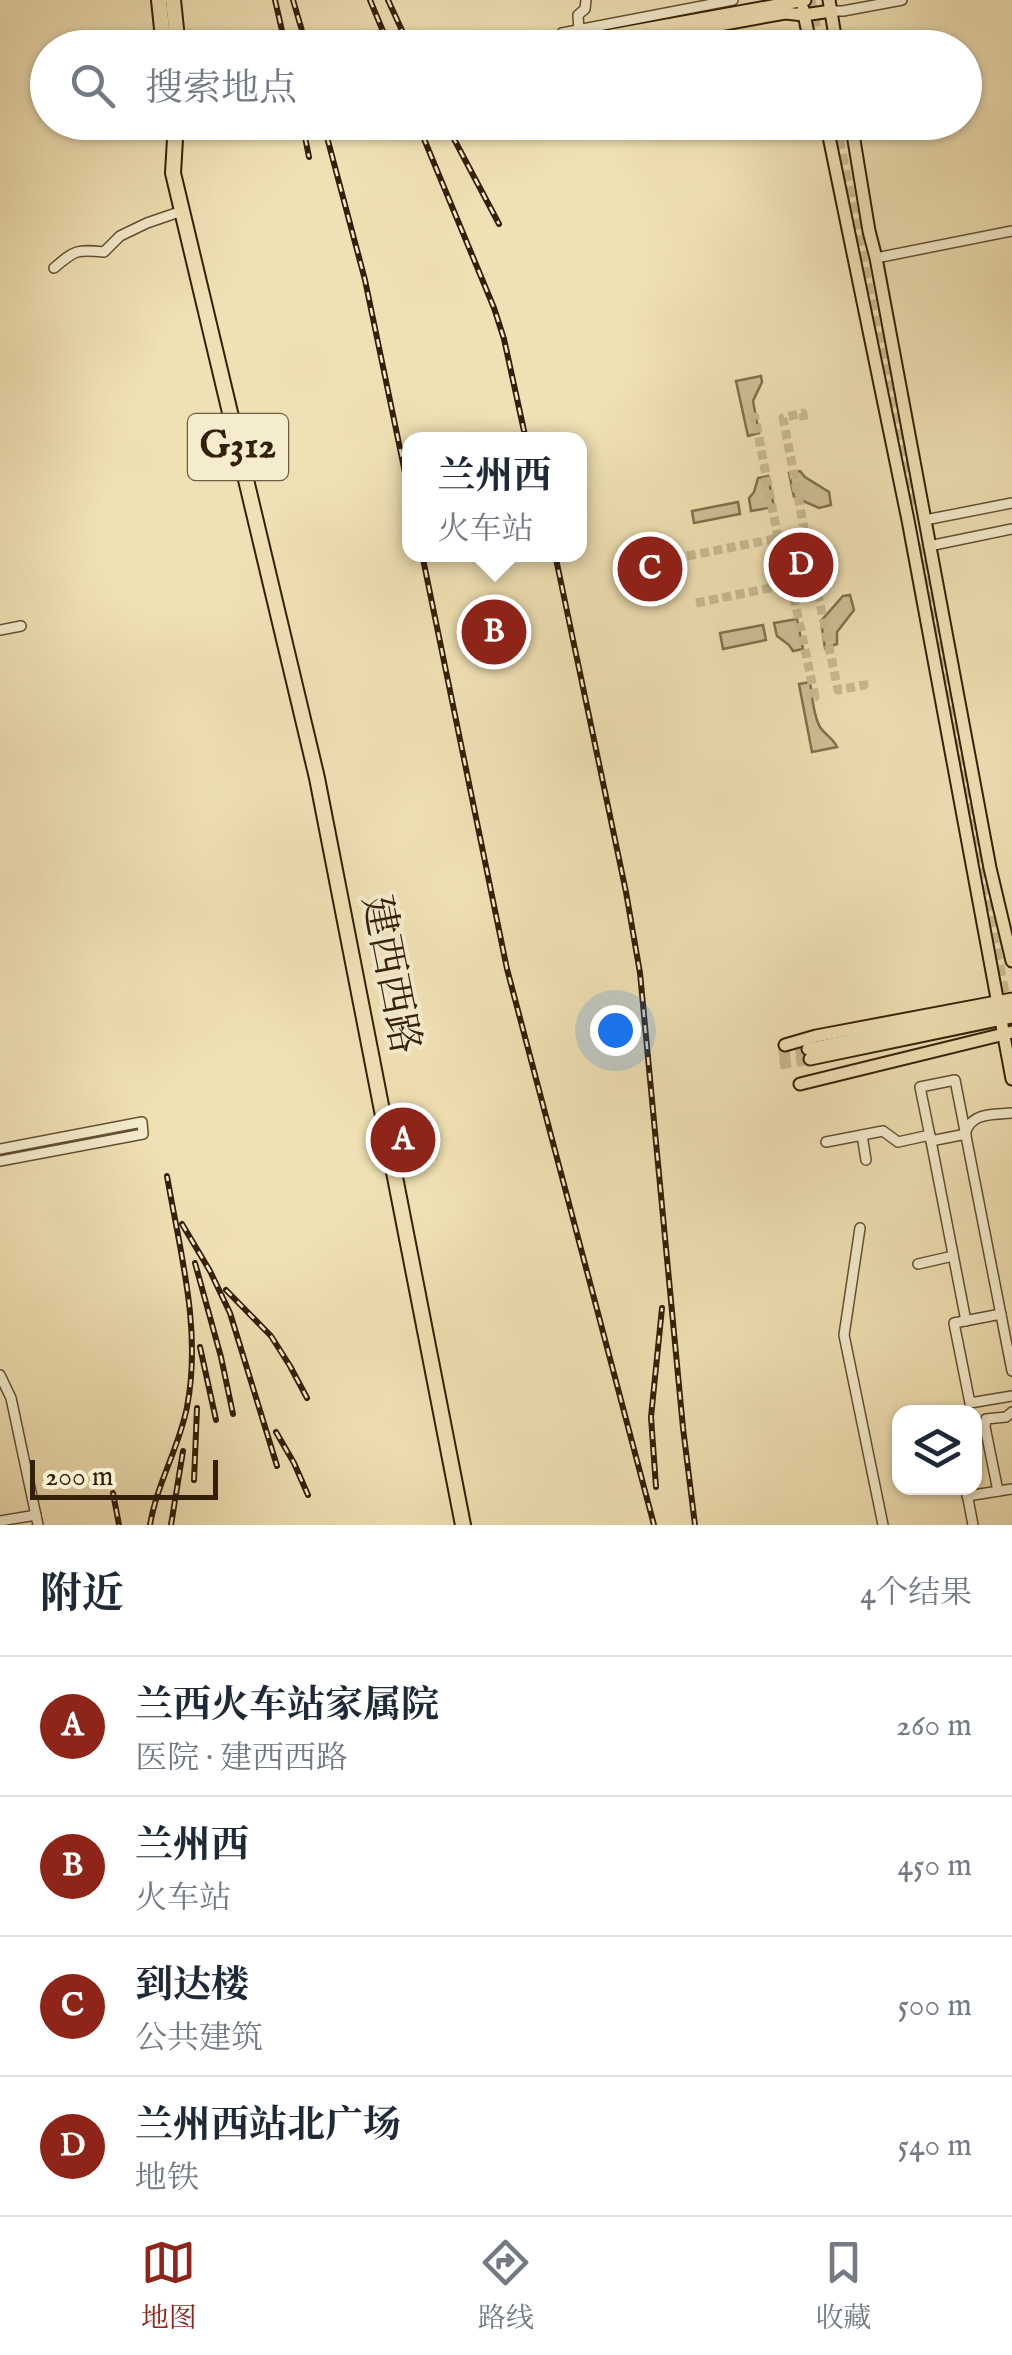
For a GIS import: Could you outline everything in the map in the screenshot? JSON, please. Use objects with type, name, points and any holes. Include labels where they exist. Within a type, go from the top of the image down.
[{"type":"highway","points":[[159,0],[162,30]]},
{"type":"highway","points":[[173,0],[176,30]]},
{"type":"highway","name":"建西西路","points":[[174,140],[173,162],[182,212],[318,778],[463,1525]]},
{"type":"highway","name":"建西西路","points":[[306,732],[337,924],[455,1525]]},
{"type":"main road","points":[[644,30],[801,0],[807,30]]},
{"type":"main road","points":[[691,30],[785,13],[804,15],[830,5],[834,30]]},
{"type":"main road","points":[[830,140],[908,520],[972,872],[1004,1011],[1012,1078]]},
{"type":"main road","points":[[854,140],[986,849],[1012,961]]},
{"type":"main road","points":[[844,209],[868,230]]},
{"type":"main road","points":[[809,1054],[1004,1011],[1012,998]]},
{"type":"main road","points":[[785,1045],[816,1036],[1004,1011]]},
{"type":"main road","points":[[800,1084],[1008,1033]]},
{"type":"street","points":[[579,30],[578,15],[585,9],[586,0]]},
{"type":"street","points":[[584,30],[733,0]]},
{"type":"street","points":[[830,5],[843,11],[902,0]]},
{"type":"street","points":[[54,268],[80,250],[104,252],[120,236],[182,212]]},
{"type":"street","points":[[876,258],[1012,231]]},
{"type":"street","points":[[925,520],[1012,503]]},
{"type":"street","points":[[929,546],[1012,529]]},
{"type":"street","points":[[0,630],[21,626]]},
{"type":"street","points":[[966,1321],[920,1087],[955,1080],[1012,1371]]},
{"type":"street","points":[[966,1134],[977,1117],[1012,1113]]},
{"type":"street","points":[[0,1150],[142,1122],[144,1134],[0,1161]]},
{"type":"street","points":[[826,1142],[883,1131],[898,1142],[966,1134]]},
{"type":"street","points":[[862,1135],[866,1160]]},
{"type":"street","points":[[860,1228],[844,1335],[882,1525]]},
{"type":"street","points":[[918,1264],[953,1256]]},
{"type":"street","points":[[1000,1314],[954,1323],[970,1403],[1012,1396]]},
{"type":"street","points":[[0,1375],[11,1398],[37,1520],[0,1520]]},
{"type":"street","points":[[998,1492],[986,1420],[1006,1417],[1012,1412]]},
{"type":"street","points":[[982,1492],[1012,1489],[1012,1481]]},
{"type":"street","points":[[968,1495],[973,1525]]},
{"type":"shaded area","points":[[761,376],[753,401],[759,433],[748,436],[736,381]]},
{"type":"shaded area","points":[[800,471],[829,492],[831,505],[819,508],[794,497],[789,473]]},
{"type":"shaded area","points":[[768,476],[774,507],[751,511],[749,498],[758,478]]},
{"type":"shaded area","points":[[738,502],[740,514],[694,523],[692,511]]},
{"type":"shaded area","points":[[850,595],[854,610],[837,632],[837,644],[825,648],[821,621],[843,596]]},
{"type":"shaded area","points":[[797,619],[803,649],[793,651],[777,636],[774,623]]},
{"type":"shaded area","points":[[763,625],[766,640],[723,649],[720,633]]},
{"type":"shaded area","points":[[810,682],[818,722],[837,747],[812,752],[799,684]]},
{"type":"tunnel","points":[[810,0],[816,30]]},
{"type":"tunnel","points":[[839,140],[911,506]]},
{"type":"tunnel","points":[[687,556],[805,533],[783,418],[803,413],[804,420]]},
{"type":"tunnel","points":[[749,419],[755,417],[778,538]]},
{"type":"tunnel","points":[[918,544],[1012,1035]]},
{"type":"tunnel","points":[[696,603],[815,579],[838,690],[864,685],[863,681]]},
{"type":"tunnel","points":[[791,583],[815,697],[807,698]]},
{"type":"tunnel","points":[[779,1054],[808,1049]]},
{"type":"tunnel","points":[[780,1064],[810,1059]]},
{"type":"railway","points":[[275,0],[282,30]]},
{"type":"railway","points":[[293,0],[302,30]]},
{"type":"railway","points":[[370,0],[382,30]]},
{"type":"railway","points":[[388,0],[402,30]]},
{"type":"railway","points":[[306,140],[309,157]]},
{"type":"railway","points":[[328,140],[365,280],[402,458]]},
{"type":"railway","points":[[424,140],[494,308],[524,432]]},
{"type":"railway","points":[[455,140],[499,224]]},
{"type":"railway","points":[[424,562],[507,969],[654,1525]]},
{"type":"railway","points":[[557,562],[640,973],[695,1525]]},
{"type":"railway","points":[[150,1525],[183,1422],[191,1378],[188,1291],[167,1176]]},
{"type":"railway","points":[[182,1224],[230,1313],[277,1466]]},
{"type":"railway","points":[[195,1263],[233,1414]]},
{"type":"railway","points":[[226,1290],[271,1336],[307,1398]]},
{"type":"railway","points":[[656,1487],[651,1417],[662,1308]]},
{"type":"railway","points":[[200,1347],[216,1420]]},
{"type":"railway","points":[[194,1480],[197,1408]]},
{"type":"railway","points":[[276,1432],[308,1495]]},
{"type":"railway","points":[[171,1525],[183,1451]]},
{"type":"railway","points":[[113,1493],[119,1525]]},
{"type":"place","name":"兰州西站北广场","points":[[801,565]]},
{"type":"place","name":"到达楼","points":[[650,569]]},
{"type":"place","name":"兰州西","points":[[494,632]]},
{"type":"place","name":"兰西火车站家属院","points":[[403,1140]]}]
